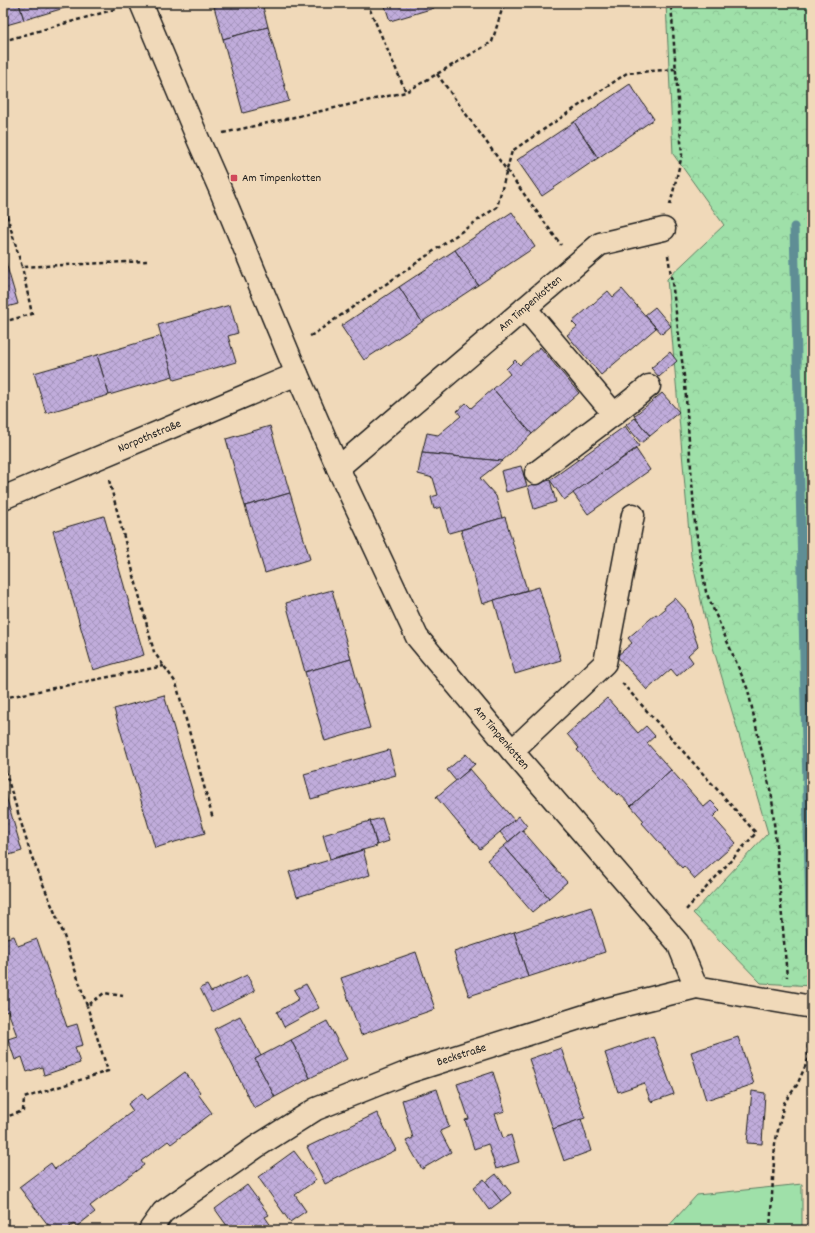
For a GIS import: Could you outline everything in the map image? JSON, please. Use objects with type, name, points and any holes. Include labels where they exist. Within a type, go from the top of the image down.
[{"type":"street","name":"Am Timpenkotten","points":[[131,5],[198,139],[338,468],[417,637],[512,751],[678,943],[696,987]]},
{"type":"street","name":"Am Timpenkotten","points":[[338,468],[600,244],[664,228]]},
{"type":"street","points":[[525,308],[614,414]]},
{"type":"street","name":"Norpothstraße","points":[[3,498],[297,374]]},
{"type":"street","points":[[536,473],[649,386]]},
{"type":"street","points":[[512,751],[605,663],[633,515]]},
{"type":"street","name":"Beckstraße","points":[[150,1230],[163,1212],[256,1147],[316,1109],[410,1071],[604,1010],[696,987],[803,1005]]},
{"type":"path","points":[[367,3],[406,92]]},
{"type":"path","points":[[198,139],[406,92],[492,42],[504,3]]},
{"type":"path","points":[[671,3],[682,155],[664,228],[674,290],[685,384],[695,524],[706,592],[748,690],[772,798],[803,1005],[808,1060],[797,1085],[784,1103],[775,1144],[770,1230]]},
{"type":"path","points":[[3,41],[131,5]]},
{"type":"path","points":[[285,345],[314,334],[497,207],[512,151],[627,73],[676,69]]},
{"type":"path","points":[[437,74],[576,265]]},
{"type":"path","points":[[3,202],[22,267],[32,314],[3,322]]},
{"type":"path","points":[[22,267],[147,261]]},
{"type":"path","points":[[102,456],[154,652],[176,683],[213,819]]},
{"type":"path","points":[[605,663],[756,833],[667,931]]},
{"type":"path","points":[[3,698],[164,666]]},
{"type":"path","points":[[3,764],[31,855],[62,930],[108,1071],[24,1098],[23,1111],[3,1118]]},
{"type":"path","points":[[88,1006],[104,993],[123,996]]},
{"type":"green space","points":[[666,3],[812,3],[812,986],[761,983],[693,913],[768,833],[707,627],[691,556],[667,279],[724,225],[673,154]]},
{"type":"green space","points":[[802,1184],[802,1230],[665,1230],[697,1195]]},
{"type":"building","points":[[3,3],[19,3],[24,20],[3,26]]},
{"type":"building","points":[[19,3],[81,3],[24,20]]},
{"type":"building","points":[[213,3],[262,3],[268,27],[223,39]]},
{"type":"building","points":[[384,3],[433,3],[434,8],[390,21]]},
{"type":"building","points":[[268,27],[289,101],[243,113],[223,39]]},
{"type":"building","points":[[630,84],[654,119],[598,158],[574,122]]},
{"type":"building","points":[[574,122],[598,158],[542,196],[517,160]]},
{"type":"building","points":[[512,212],[535,247],[478,285],[455,250]]},
{"type":"building","points":[[455,250],[478,285],[422,322],[399,287]]},
{"type":"building","points":[[3,253],[18,304],[3,308]]},
{"type":"building","points":[[399,287],[422,322],[364,360],[341,326]]},
{"type":"building","points":[[622,289],[656,328],[601,375],[567,335],[577,327],[572,322],[608,291],[613,297]]},
{"type":"building","points":[[230,305],[238,333],[228,336],[236,362],[174,380],[158,325]]},
{"type":"building","points":[[655,307],[671,326],[662,334],[645,315]]},
{"type":"building","points":[[161,336],[173,376],[109,395],[97,355]]},
{"type":"building","points":[[540,347],[579,393],[532,434],[493,389],[510,374],[506,369],[515,360],[520,365]]},
{"type":"building","points":[[670,352],[677,361],[659,377],[651,368]]},
{"type":"building","points":[[97,355],[109,395],[46,413],[34,373]]},
{"type":"building","points":[[493,389],[532,434],[502,461],[422,453],[427,433],[438,435],[461,416],[457,411],[466,403],[471,408]]},
{"type":"building","points":[[662,393],[679,412],[650,436],[634,416]]},
{"type":"building","points":[[635,418],[650,436],[641,443],[626,425]]},
{"type":"building","points":[[270,426],[290,493],[245,506],[226,439]]},
{"type":"building","points":[[625,426],[639,446],[564,500],[550,480]]},
{"type":"building","points":[[636,449],[650,470],[588,514],[573,493]]},
{"type":"building","points":[[422,453],[502,461],[480,478],[496,496],[502,518],[449,533],[441,507],[434,509],[431,497],[438,495],[433,478],[418,474]]},
{"type":"building","points":[[521,466],[527,486],[506,492],[501,471]]},
{"type":"building","points":[[550,480],[556,502],[534,509],[528,486]]},
{"type":"building","points":[[290,493],[310,559],[265,573],[245,506]]},
{"type":"building","points":[[104,516],[144,655],[93,670],[53,531]]},
{"type":"building","points":[[505,517],[527,590],[482,604],[461,530]]},
{"type":"building","points":[[539,587],[561,660],[515,674],[494,600]]},
{"type":"building","points":[[332,590],[351,659],[305,672],[286,603]]},
{"type":"building","points":[[675,598],[685,609],[698,646],[688,655],[693,662],[677,676],[671,669],[647,690],[617,656],[632,643],[628,638],[656,614],[658,615],[665,609],[664,607]]},
{"type":"building","points":[[351,659],[370,728],[325,741],[305,672]]},
{"type":"building","points":[[164,695],[205,833],[155,848],[114,709]]},
{"type":"building","points":[[607,698],[638,733],[646,726],[655,736],[647,743],[671,770],[631,806],[619,793],[617,795],[577,750],[579,748],[567,734]]},
{"type":"building","points":[[389,750],[396,775],[311,799],[304,774]]},
{"type":"building","points":[[466,754],[475,764],[456,781],[447,770]]},
{"type":"building","points":[[470,769],[514,820],[480,849],[436,797]]},
{"type":"building","points":[[671,770],[704,807],[711,801],[720,810],[713,817],[736,843],[695,879],[684,866],[682,868],[642,823],[644,821],[631,806]]},
{"type":"building","points":[[3,786],[22,851],[3,857]]},
{"type":"building","points":[[519,816],[527,826],[508,842],[500,832]]},
{"type":"building","points":[[382,818],[389,841],[377,845],[370,821]]},
{"type":"building","points":[[370,821],[377,846],[330,859],[323,835]]},
{"type":"building","points":[[522,830],[567,882],[549,898],[504,846]]},
{"type":"building","points":[[504,846],[549,898],[532,912],[487,860]]},
{"type":"building","points":[[363,850],[370,875],[297,897],[289,872]]},
{"type":"building","points":[[591,907],[605,952],[528,977],[514,932]]},
{"type":"building","points":[[514,932],[528,977],[469,996],[454,952]]},
{"type":"building","points":[[14,936],[18,946],[37,939],[67,1027],[77,1024],[83,1045],[75,1047],[80,1063],[44,1075],[42,1067],[27,1072],[22,1057],[15,1060],[8,1039],[17,1036],[8,1011],[3,1013],[3,939]]},
{"type":"building","points":[[416,952],[435,1009],[361,1035],[341,978]]},
{"type":"building","points":[[247,975],[255,991],[212,1012],[200,988],[207,985],[211,992]]},
{"type":"building","points":[[306,984],[319,1008],[284,1027],[277,1012],[299,999],[294,990]]},
{"type":"building","points":[[240,1016],[261,1056],[255,1059],[275,1097],[254,1108],[214,1029]]},
{"type":"building","points":[[327,1021],[347,1059],[310,1078],[291,1040]]},
{"type":"building","points":[[653,1036],[674,1094],[651,1102],[644,1083],[618,1092],[605,1053]]},
{"type":"building","points":[[738,1037],[754,1084],[706,1100],[691,1052]]},
{"type":"building","points":[[291,1040],[310,1078],[275,1097],[255,1059]]},
{"type":"building","points":[[561,1048],[585,1118],[553,1129],[529,1059]]},
{"type":"building","points":[[185,1072],[200,1092],[198,1094],[212,1113],[171,1144],[168,1141],[141,1161],[144,1165],[90,1206],[95,1212],[76,1227],[74,1224],[66,1230],[52,1230],[19,1187],[51,1163],[55,1169],[133,1111],[128,1104],[142,1093],[147,1100]]},
{"type":"building","points":[[493,1072],[505,1111],[495,1114],[503,1138],[511,1135],[519,1162],[496,1169],[488,1144],[474,1149],[465,1120],[469,1119],[457,1084]]},
{"type":"building","points":[[437,1089],[449,1127],[440,1131],[451,1152],[422,1169],[406,1141],[413,1138],[402,1100]]},
{"type":"building","points":[[752,1091],[765,1093],[762,1144],[747,1143]]},
{"type":"building","points":[[377,1113],[396,1150],[325,1184],[307,1147]]},
{"type":"building","points":[[581,1119],[591,1151],[564,1161],[553,1129]]},
{"type":"building","points":[[294,1151],[316,1180],[295,1195],[306,1211],[290,1222],[258,1177]]},
{"type":"building","points":[[496,1174],[511,1193],[501,1201],[486,1182]]},
{"type":"building","points":[[484,1179],[501,1201],[489,1210],[473,1188]]},
{"type":"building","points":[[247,1185],[269,1215],[265,1217],[274,1230],[230,1230],[215,1209]]},
{"type":"waterway","points":[[794,227],[811,958]]},
{"type":"place","name":"Am Timpenkotten","points":[[234,178]]}]
